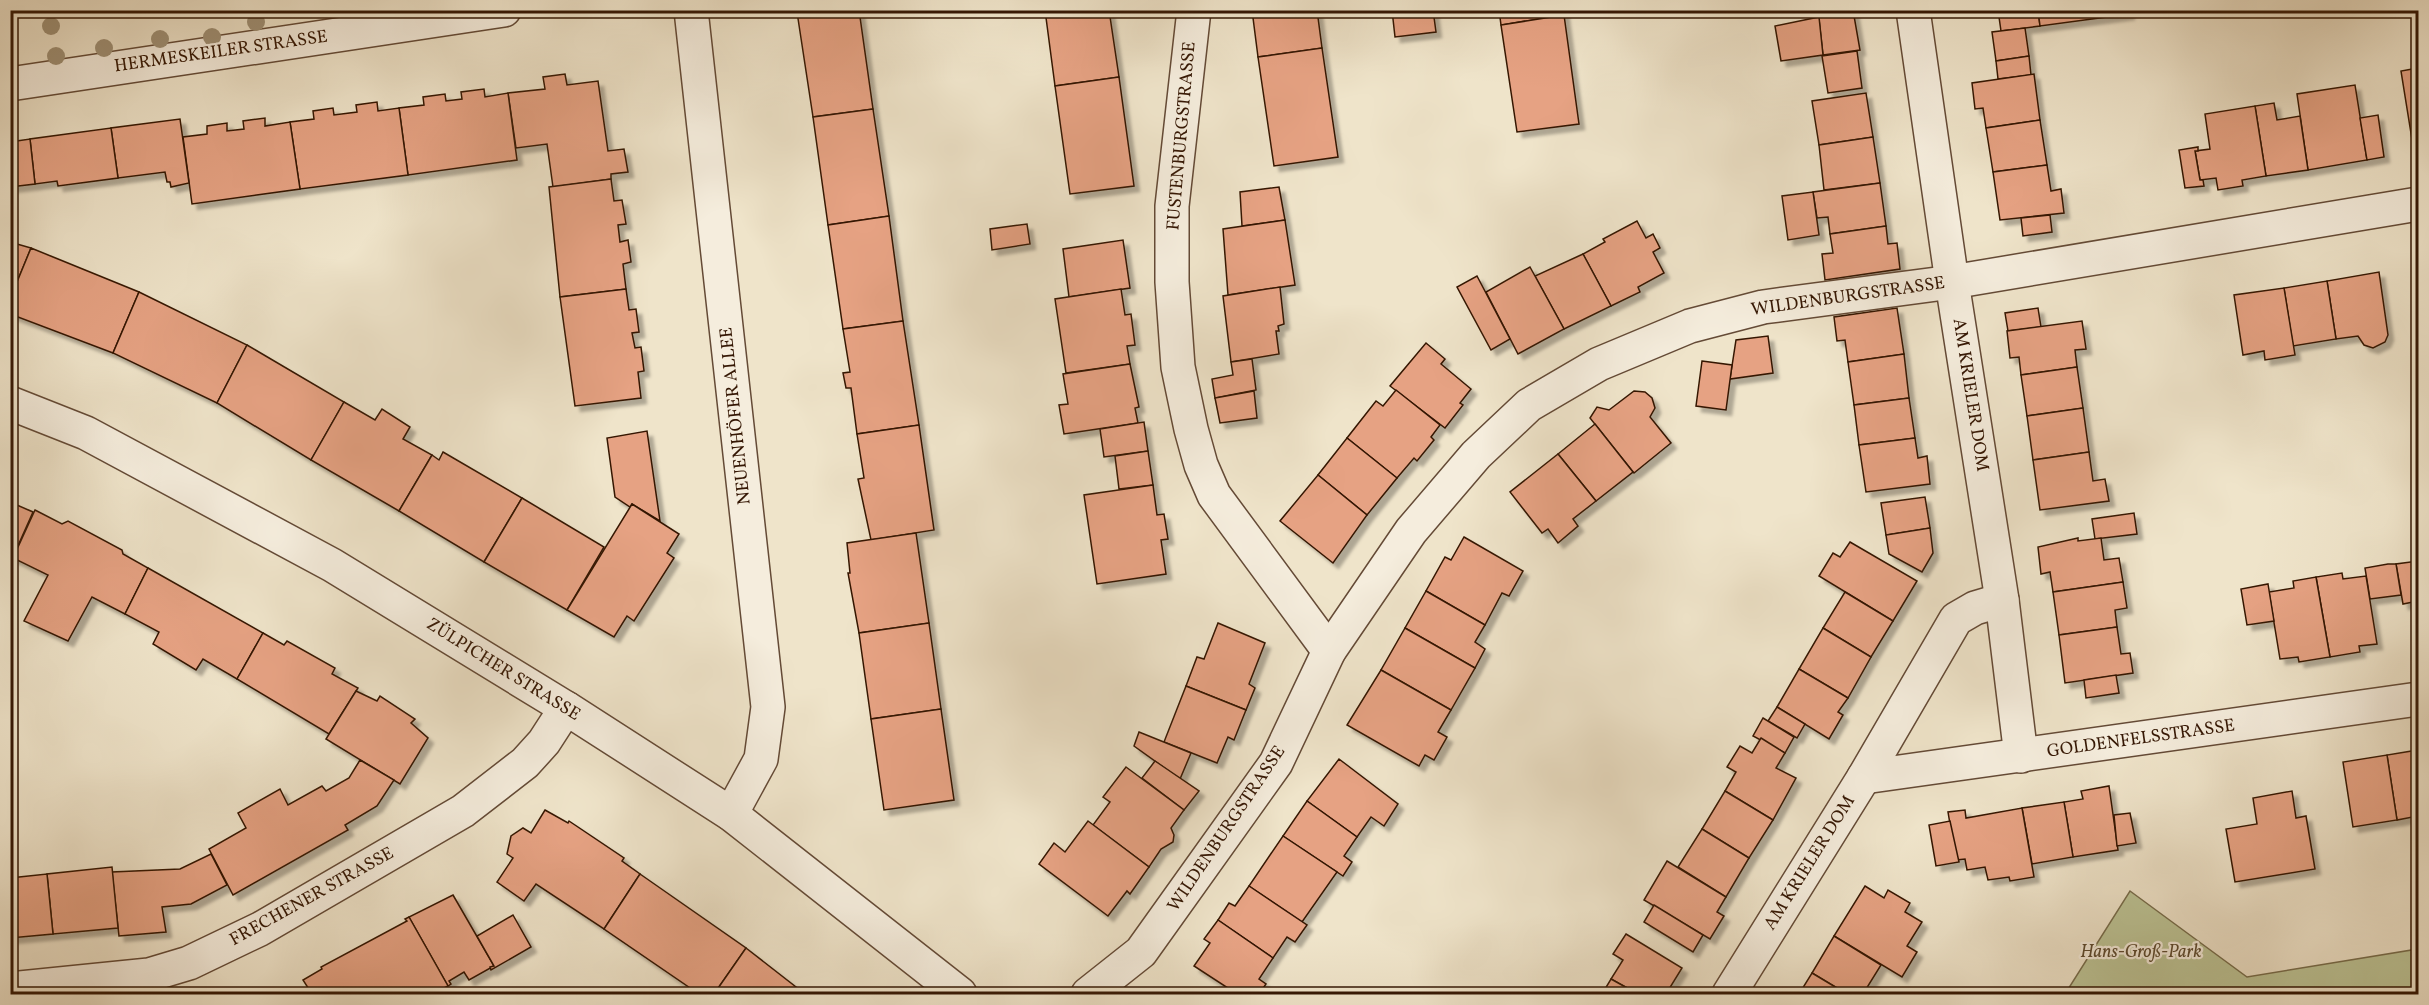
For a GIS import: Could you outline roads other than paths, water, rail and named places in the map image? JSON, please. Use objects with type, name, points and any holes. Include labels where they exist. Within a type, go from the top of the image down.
[{"type":"street","name":"HERMESKEILER STRASSE","points":[[10,84],[504,10]]},
{"type":"street","name":"NEUENHÖFER ALLEE","points":[[691,10],[768,707],[761,759],[731,814]]},
{"type":"street","name":"FUSTENBURGSTRASSE","points":[[1194,10],[1172,206],[1172,282],[1179,367],[1191,429],[1201,465],[1214,495],[1329,651]]},
{"type":"street","name":"AM KRIELER DOM","points":[[1913,10],[1952,282],[2002,600],[2020,756]]},
{"type":"street","name":"WILDENBURGSTRASSE","points":[[1088,994],[1141,952],[1276,763],[1329,651],[1411,531],[1476,455],[1529,405],[1599,364],[1690,326],[1763,307],[1952,282],[2418,204]]},
{"type":"street","name":"ZÜLPICHER STRASSE","points":[[10,403],[86,433],[332,565],[566,708],[731,814],[960,994]]},
{"type":"street","name":"AM KRIELER DOM","points":[[1729,994],[1864,777],[1956,620],[1976,608],[2002,600]]},
{"type":"street","name":"GOLDENFELSSTRASSE","points":[[1864,777],[2418,699]]},
{"type":"street","name":"FRECHENER STRASSE","points":[[10,989],[150,985],[189,963],[261,929],[463,811],[525,763],[544,742],[566,708]]},
{"type":"park label","name":"Hans-Groß-Park","points":[[2141,952]]}]
